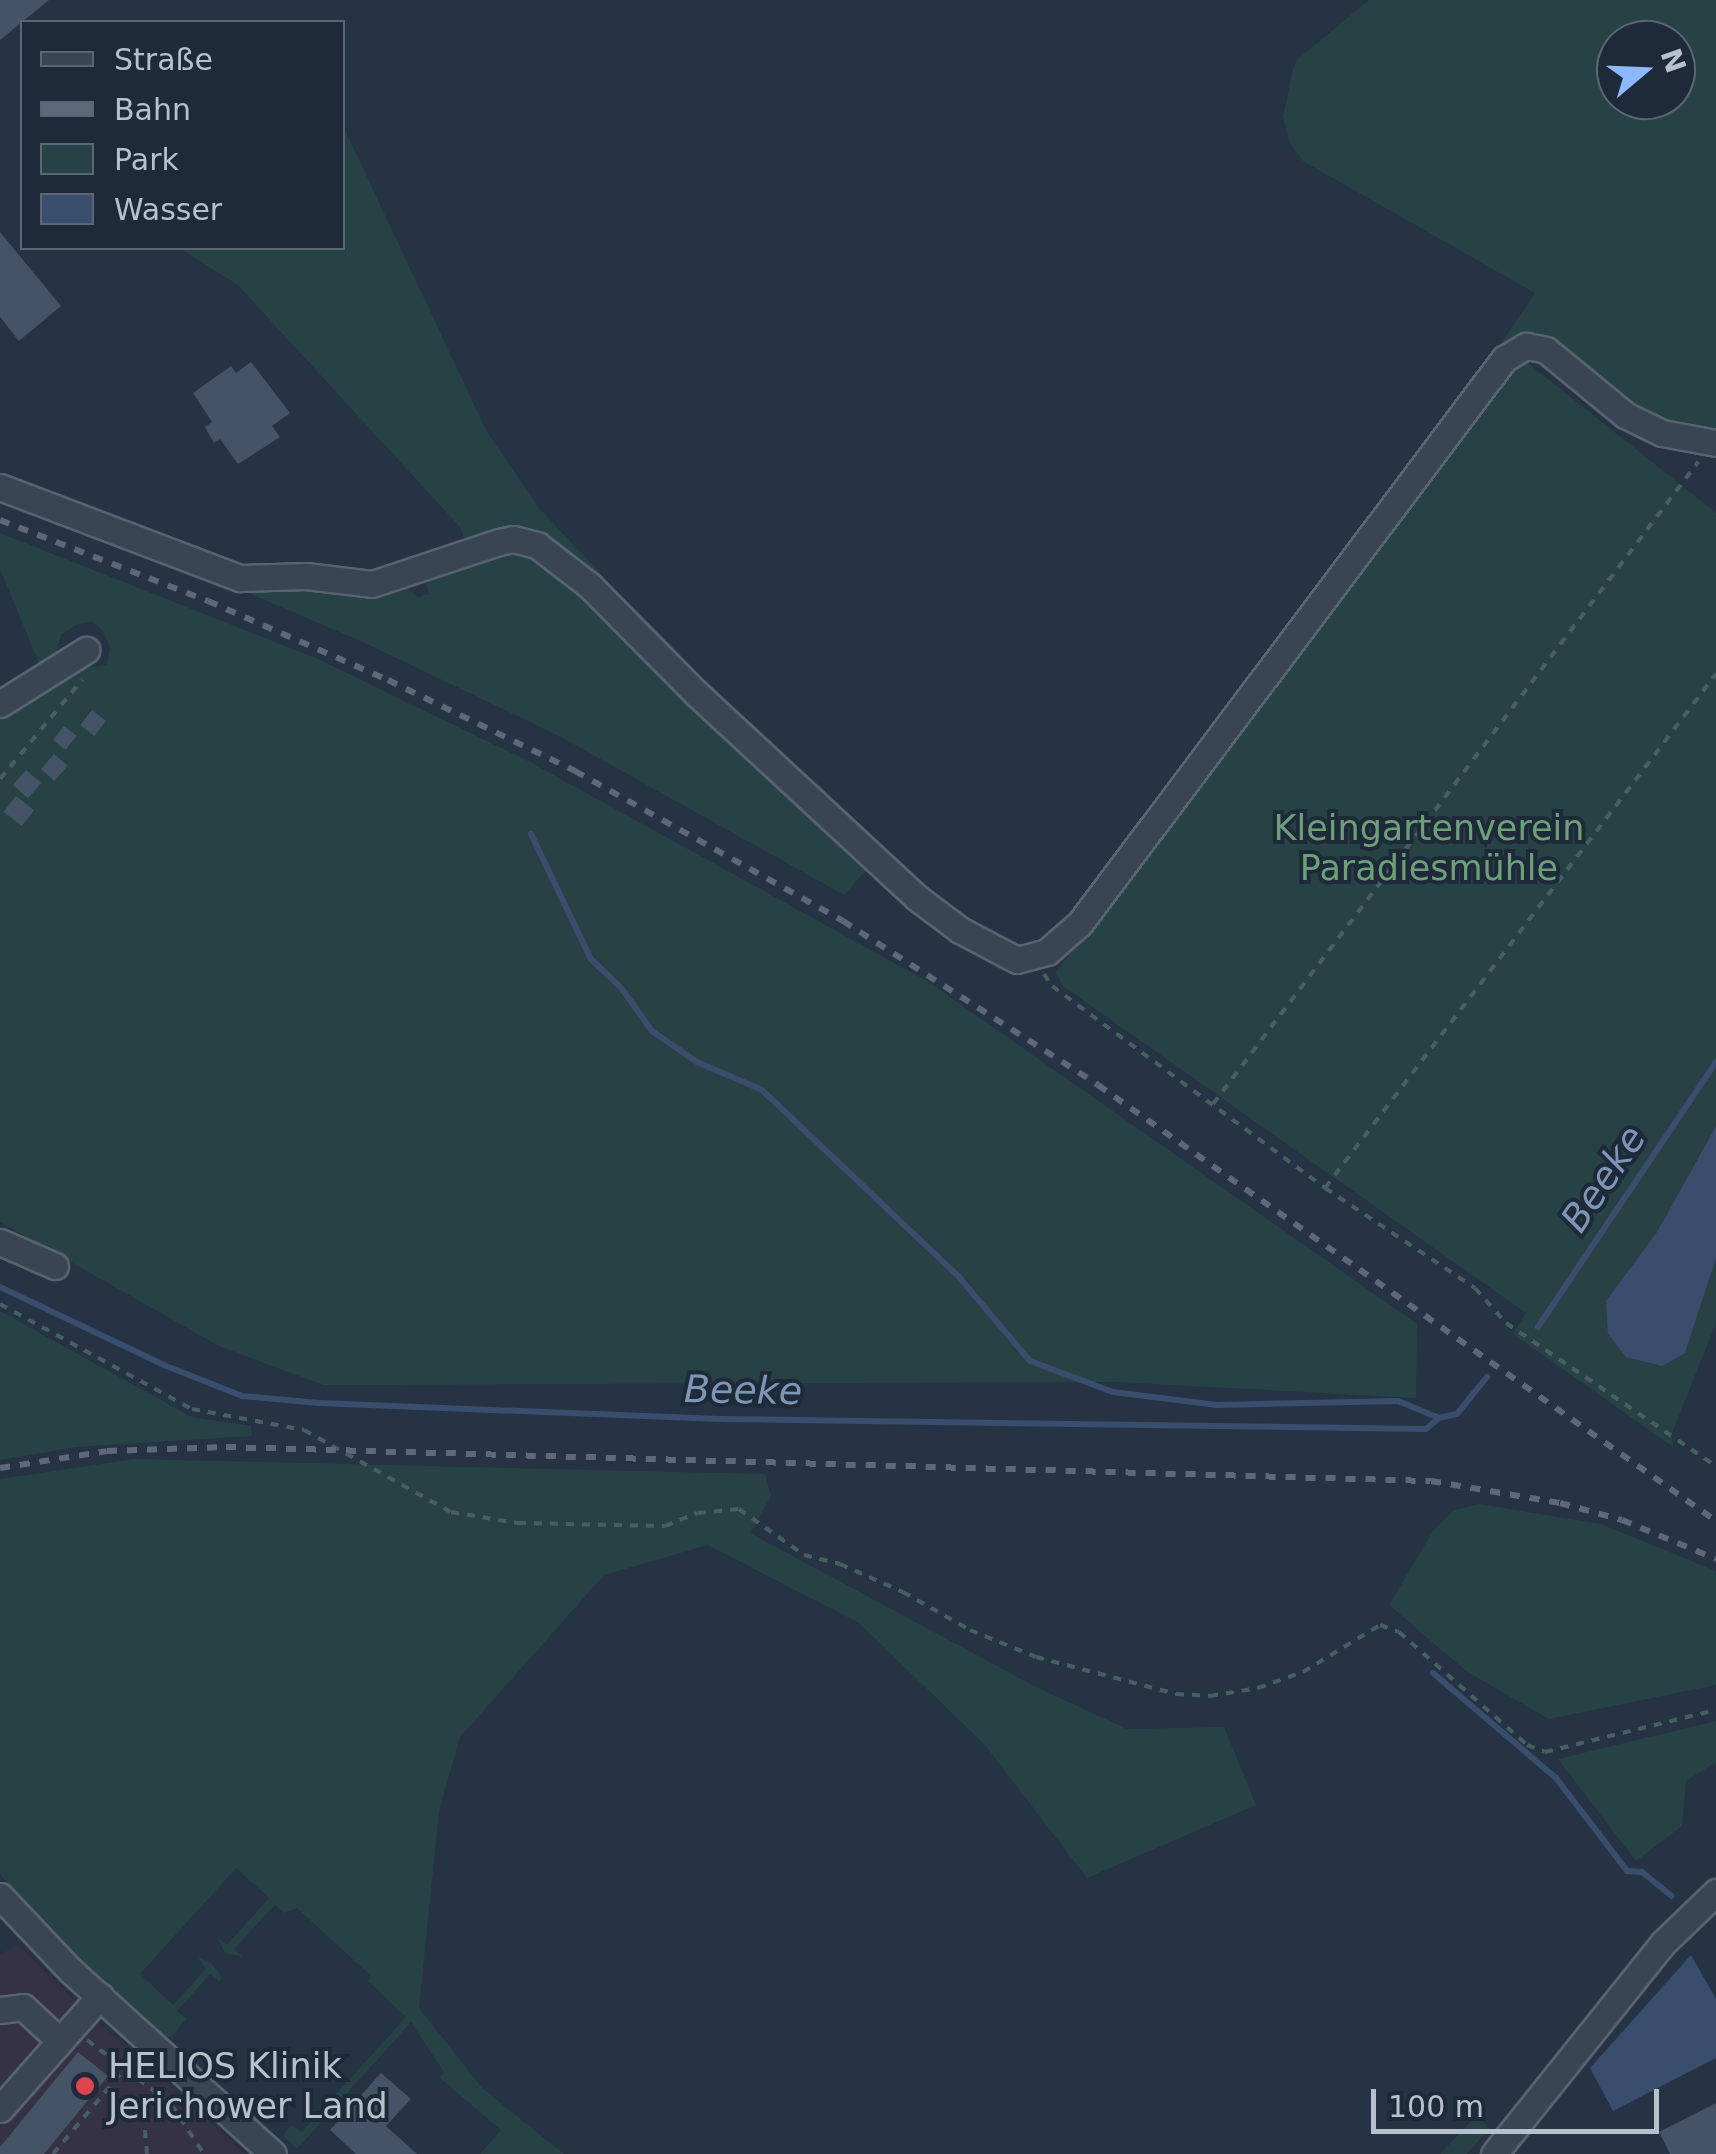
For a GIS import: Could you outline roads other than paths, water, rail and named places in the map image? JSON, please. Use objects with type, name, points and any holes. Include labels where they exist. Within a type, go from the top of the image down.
[{"type":"street","points":[[0,487],[240,578],[306,576],[372,584],[498,542],[513,539],[537,544],[590,586],[697,694],[916,896],[998,953],[1017,960],[1033,958],[1062,942],[1080,923],[1504,359],[1526,346],[1546,350],[1625,415],[1662,433],[1714,443]]},
{"type":"street","points":[[0,704],[86,650]]},
{"type":"street","points":[[0,1242],[55,1266]]},
{"type":"street","points":[[1494,2154],[1664,1943],[1716,1892]]},
{"type":"street","points":[[0,1896],[70,1970],[273,2154]]},
{"type":"street","points":[[0,2108],[100,1996]]},
{"type":"street","points":[[0,2010],[22,2007],[66,2034]]},
{"type":"water","points":[[1716,1126],[1716,1258],[1685,1353],[1662,1366],[1626,1357],[1608,1334],[1606,1301],[1657,1232]]},
{"type":"water","points":[[1691,1955],[1716,1999],[1716,2058],[1613,2111],[1590,2068]]},
{"type":"waterway","points":[[531,834],[591,959],[622,989],[652,1031],[697,1062],[762,1090],[959,1277],[1030,1361],[1113,1392],[1217,1405],[1398,1401],[1439,1418]]},
{"type":"waterway","name":"Beeke","points":[[1538,1327],[1716,1062]]},
{"type":"waterway","name":"Beeke","points":[[0,1287],[166,1366],[242,1396],[319,1403],[720,1419],[1426,1429],[1439,1418],[1457,1414],[1487,1377]]},
{"type":"waterway","points":[[1433,1673],[1556,1778],[1627,1871],[1642,1872],[1672,1896]]},
{"type":"railway","points":[[0,520],[208,601],[388,680],[575,771],[843,921],[1098,1085],[1716,1521]]},
{"type":"railway","points":[[0,1468],[107,1451],[226,1447],[1431,1481],[1560,1503],[1622,1520],[1716,1559]]},
{"type":"place","name":"HELIOS Klinik Jerichower Land","points":[[85,2086]]},
{"type":"park label","name":"Kleingartenverein Paradiesmühle","points":[[1429,848]]}]
